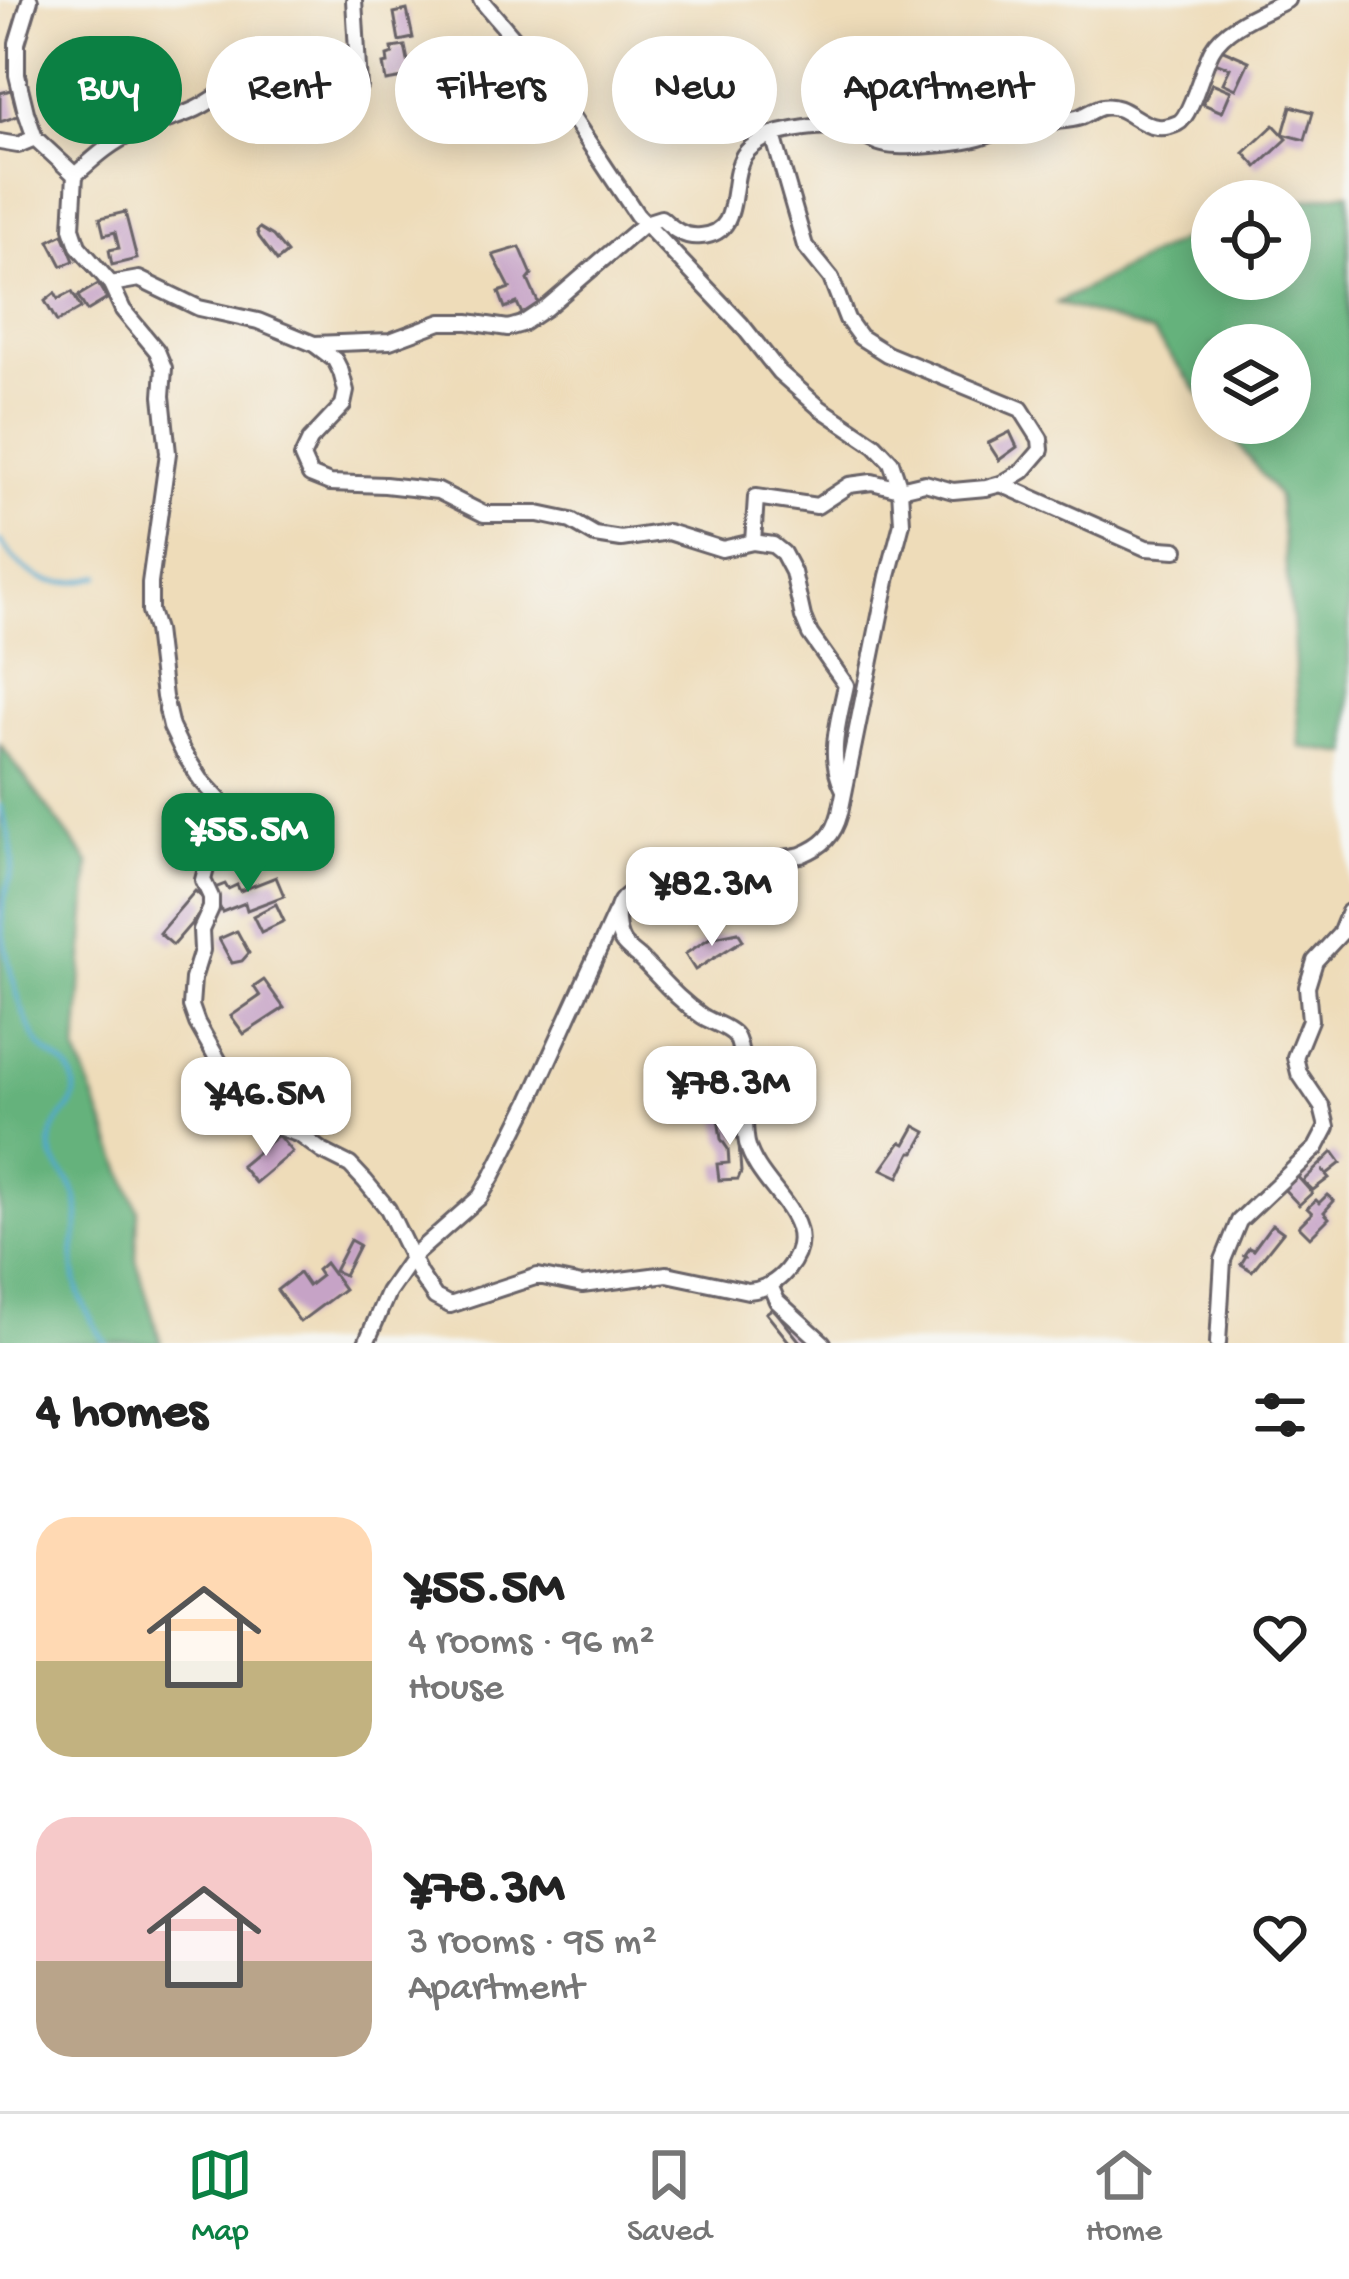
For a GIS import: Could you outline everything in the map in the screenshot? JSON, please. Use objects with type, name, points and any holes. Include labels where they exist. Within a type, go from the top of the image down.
[{"type":"street","points":[[30,0],[17,43],[17,75],[35,138],[75,176]]},
{"type":"street","points":[[354,0],[359,86],[345,95],[321,92],[293,78],[244,79],[197,108],[105,147],[75,176],[72,228],[78,246],[111,284],[123,310],[157,351],[164,368],[167,467],[150,610],[171,728],[201,780],[237,824],[208,860],[203,880],[211,908],[201,929],[202,950],[191,1006],[234,1088],[269,1124],[300,1135],[350,1165],[388,1209],[435,1297],[450,1306],[538,1276],[582,1285],[667,1274],[760,1291],[788,1269],[801,1245],[800,1228],[752,1161],[746,1139],[740,1047],[733,1034],[680,1002],[622,941],[619,904]]},
{"type":"street","points":[[366,1343],[388,1292],[412,1256],[480,1197],[493,1175],[619,904],[632,889],[656,879],[782,860],[818,848],[830,837],[837,825],[902,523],[900,490],[891,462],[779,372],[741,324],[645,224],[540,69],[481,0]]},
{"type":"street","points":[[777,134],[850,128],[869,141],[917,145],[977,139],[1041,119],[1078,118],[1103,106],[1116,108],[1140,124],[1172,126],[1188,114],[1213,47],[1228,32],[1287,0]]},
{"type":"street","points":[[0,142],[18,145],[35,138]]},
{"type":"street","points":[[314,344],[390,340],[441,322],[508,328],[522,324],[645,224],[661,218],[676,232],[695,237],[717,234],[726,224],[744,155],[756,144]]},
{"type":"street","points":[[753,542],[756,496],[817,506],[849,485],[872,482],[900,490],[925,483],[953,491],[1001,484],[1023,471],[1041,450],[1040,439],[1021,409],[887,354],[860,337],[847,319],[831,278],[805,245],[776,144]]},
{"type":"street","points":[[111,284],[139,279],[200,308],[258,321],[314,344],[334,360],[346,392],[343,405],[310,440],[302,458],[310,475],[330,483],[438,491],[484,514],[538,514],[571,520],[595,535],[622,539],[668,532],[722,549],[753,542],[772,545],[794,572],[810,634],[846,685],[834,742],[836,775],[844,790]]},
{"type":"street","points":[[1001,484],[1146,548],[1176,550]]},
{"type":"street","points":[[1218,1343],[1222,1260],[1239,1221],[1316,1148],[1327,1127],[1322,1107],[1299,1073],[1295,1057],[1310,1020],[1307,987],[1315,961],[1340,934],[1349,912]]},
{"type":"street","points":[[770,1286],[777,1301],[823,1343]]},
{"type":"green space","points":[[1349,192],[1349,754],[1300,747],[1278,496],[1238,444],[1311,444],[1311,324],[1191,324],[1191,383],[1153,333],[1057,303],[1191,235],[1191,300],[1311,300],[1311,198]]},
{"type":"green space","points":[[0,744],[89,863],[77,1053],[138,1210],[136,1259],[161,1343],[2,1343],[0,1337]]},
{"type":"building","points":[[407,10],[413,36],[398,36],[394,13]]},
{"type":"building","points":[[392,48],[395,79],[386,81],[383,64],[388,63]]},
{"type":"building","points":[[1221,49],[1249,61],[1236,89],[1223,83],[1230,68],[1215,62]]},
{"type":"building","points":[[1212,83],[1231,91],[1222,112],[1203,104]]},
{"type":"building","points":[[11,90],[18,116],[0,122],[0,93]]},
{"type":"building","points":[[1291,106],[1313,112],[1305,140],[1283,134]]},
{"type":"building","points":[[1274,125],[1287,139],[1257,167],[1244,153]]},
{"type":"building","points":[[125,212],[137,259],[112,265],[109,250],[119,248],[115,232],[104,235],[100,218]]},
{"type":"building","points":[[260,228],[287,253],[277,261],[259,237]]},
{"type":"building","points":[[63,234],[74,261],[62,266],[49,241]]},
{"type":"building","points":[[520,247],[541,309],[523,316],[517,303],[505,308],[499,292],[510,288],[493,255]]},
{"type":"building","points":[[98,284],[107,299],[87,311],[78,296]]},
{"type":"building","points":[[72,292],[81,308],[57,322],[45,301],[55,293],[58,299]]},
{"type":"building","points":[[1010,432],[1017,447],[999,460],[988,443]]},
{"type":"building","points":[[276,877],[284,896],[247,910],[245,903],[222,912],[212,889],[225,884],[228,889],[237,885],[240,891]]},
{"type":"building","points":[[195,891],[209,903],[173,945],[159,933]]},
{"type":"building","points":[[276,904],[284,921],[261,932],[253,916]]},
{"type":"building","points":[[237,931],[249,953],[232,963],[219,939]]},
{"type":"building","points":[[738,932],[743,940],[695,970],[685,954],[710,938]]},
{"type":"building","points":[[264,980],[284,1008],[244,1034],[231,1016],[260,996],[254,987]]},
{"type":"building","points":[[765,1059],[792,1078],[782,1092],[756,1073]]},
{"type":"building","points":[[763,1079],[783,1096],[769,1112],[749,1096]]},
{"type":"building","points":[[737,1115],[741,1172],[738,1179],[719,1180],[717,1164],[729,1163],[718,1118]]},
{"type":"building","points":[[915,1126],[926,1132],[899,1177],[882,1169],[901,1142],[905,1144]]},
{"type":"building","points":[[278,1135],[292,1152],[255,1183],[241,1166]]},
{"type":"building","points":[[1333,1152],[1341,1163],[1327,1174],[1322,1170],[1329,1178],[1313,1190],[1303,1181]]},
{"type":"building","points":[[1296,1175],[1312,1193],[1299,1205],[1283,1188]]},
{"type":"building","points":[[1327,1195],[1334,1201],[1324,1212],[1329,1218],[1310,1237],[1299,1226],[1312,1213],[1307,1208]]},
{"type":"building","points":[[1272,1224],[1283,1232],[1252,1271],[1241,1264],[1244,1255]]},
{"type":"building","points":[[350,1240],[359,1245],[344,1275],[334,1271]]},
{"type":"building","points":[[325,1263],[344,1289],[300,1322],[277,1290],[299,1273],[308,1286],[321,1276],[317,1270]]},
{"type":"building","points":[[773,1308],[801,1343],[790,1343],[766,1313]]},
{"type":"waterway","points":[[0,541],[21,566],[43,579],[68,582],[100,576]]},
{"type":"waterway","points":[[0,806],[12,860],[2,913],[5,944],[30,1029],[74,1083],[73,1100],[53,1131],[51,1148],[78,1203],[74,1250],[78,1288],[106,1343]]}]
